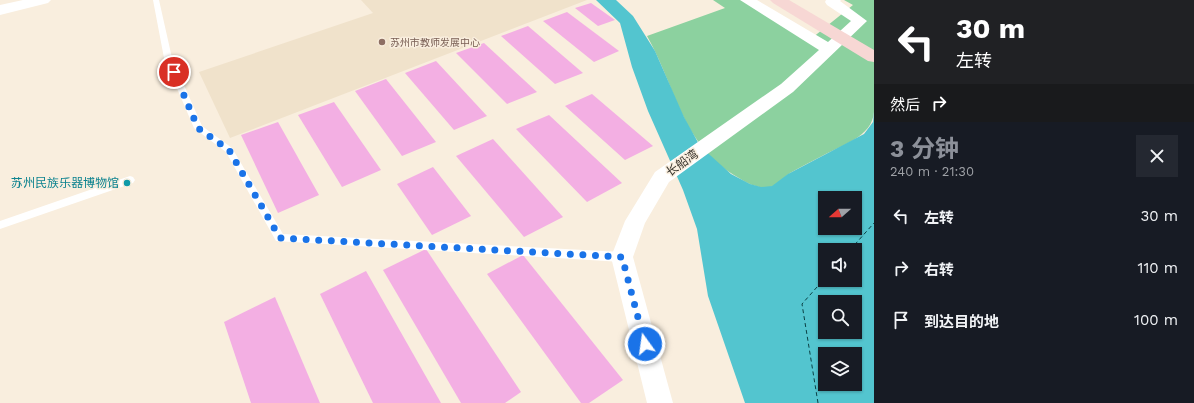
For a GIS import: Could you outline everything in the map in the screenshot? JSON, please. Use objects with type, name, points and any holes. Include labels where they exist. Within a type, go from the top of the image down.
[{"type":"main road","points":[[778,0],[837,27],[874,41]]},
{"type":"main road","points":[[802,0],[874,57]]},
{"type":"street","points":[[0,10],[43,0]]},
{"type":"street","points":[[748,0],[828,49]]},
{"type":"street","name":"长船湾","points":[[622,257],[635,221],[662,177],[706,144],[787,88],[860,21],[832,1]]},
{"type":"street","points":[[622,257],[660,403]]},
{"type":"lane","points":[[156,0],[168,58],[198,128],[229,150],[280,238],[622,257]]},
{"type":"lane","points":[[0,225],[130,180]]},
{"type":"shaded area","name":"苏州市教师发展中心","points":[[361,0],[587,0],[230,138],[199,72],[373,13]]},
{"type":"green space","points":[[713,0],[750,0],[812,38],[853,5],[844,0],[874,0],[874,112],[872,121],[868,128],[847,144],[794,171],[770,187],[758,187],[750,184],[720,165],[704,149],[692,133],[647,36],[725,8]]},
{"type":"water","points":[[596,0],[616,0],[633,16],[655,51],[684,117],[700,146],[731,174],[750,184],[761,187],[772,186],[788,174],[864,134],[873,122],[874,112],[874,403],[745,403],[708,296],[697,229],[683,190],[648,111],[632,67],[620,23]]},
{"type":"building","points":[[591,3],[615,20],[598,26],[575,8]]},
{"type":"building","points":[[567,12],[619,51],[594,62],[543,21]]},
{"type":"building","points":[[528,26],[583,73],[555,84],[501,36]]},
{"type":"building","points":[[484,43],[537,92],[507,104],[456,53]]},
{"type":"building","points":[[436,61],[487,116],[454,130],[405,73]]},
{"type":"building","points":[[386,79],[436,142],[402,156],[355,91]]},
{"type":"building","points":[[592,94],[653,146],[625,160],[565,106]]},
{"type":"building","points":[[334,102],[381,170],[342,187],[298,115]]},
{"type":"building","points":[[549,115],[622,183],[587,202],[516,129]]},
{"type":"building","points":[[278,122],[319,195],[278,213],[241,135]]},
{"type":"building","points":[[493,139],[563,217],[524,237],[456,156]]},
{"type":"building","points":[[433,167],[471,216],[432,235],[397,184]]},
{"type":"building","points":[[426,249],[521,392],[505,403],[461,403],[383,270]]},
{"type":"building","points":[[523,255],[623,380],[589,403],[581,403],[487,274]]},
{"type":"building","points":[[366,271],[441,403],[373,403],[320,294]]},
{"type":"building","points":[[275,297],[320,403],[251,403],[224,322]]},
{"type":"ferry route","points":[[856,243],[874,223]]},
{"type":"ferry route","points":[[818,286],[802,304],[818,403]]},
{"type":"place","name":"苏州市教师发展中心","points":[[382,42]]},
{"type":"place","name":"苏州民族乐器博物馆","points":[[127,183]]},
{"type":"route","points":[[174,72],[198,128],[229,150],[280,238],[622,257],[645,344]]}]
